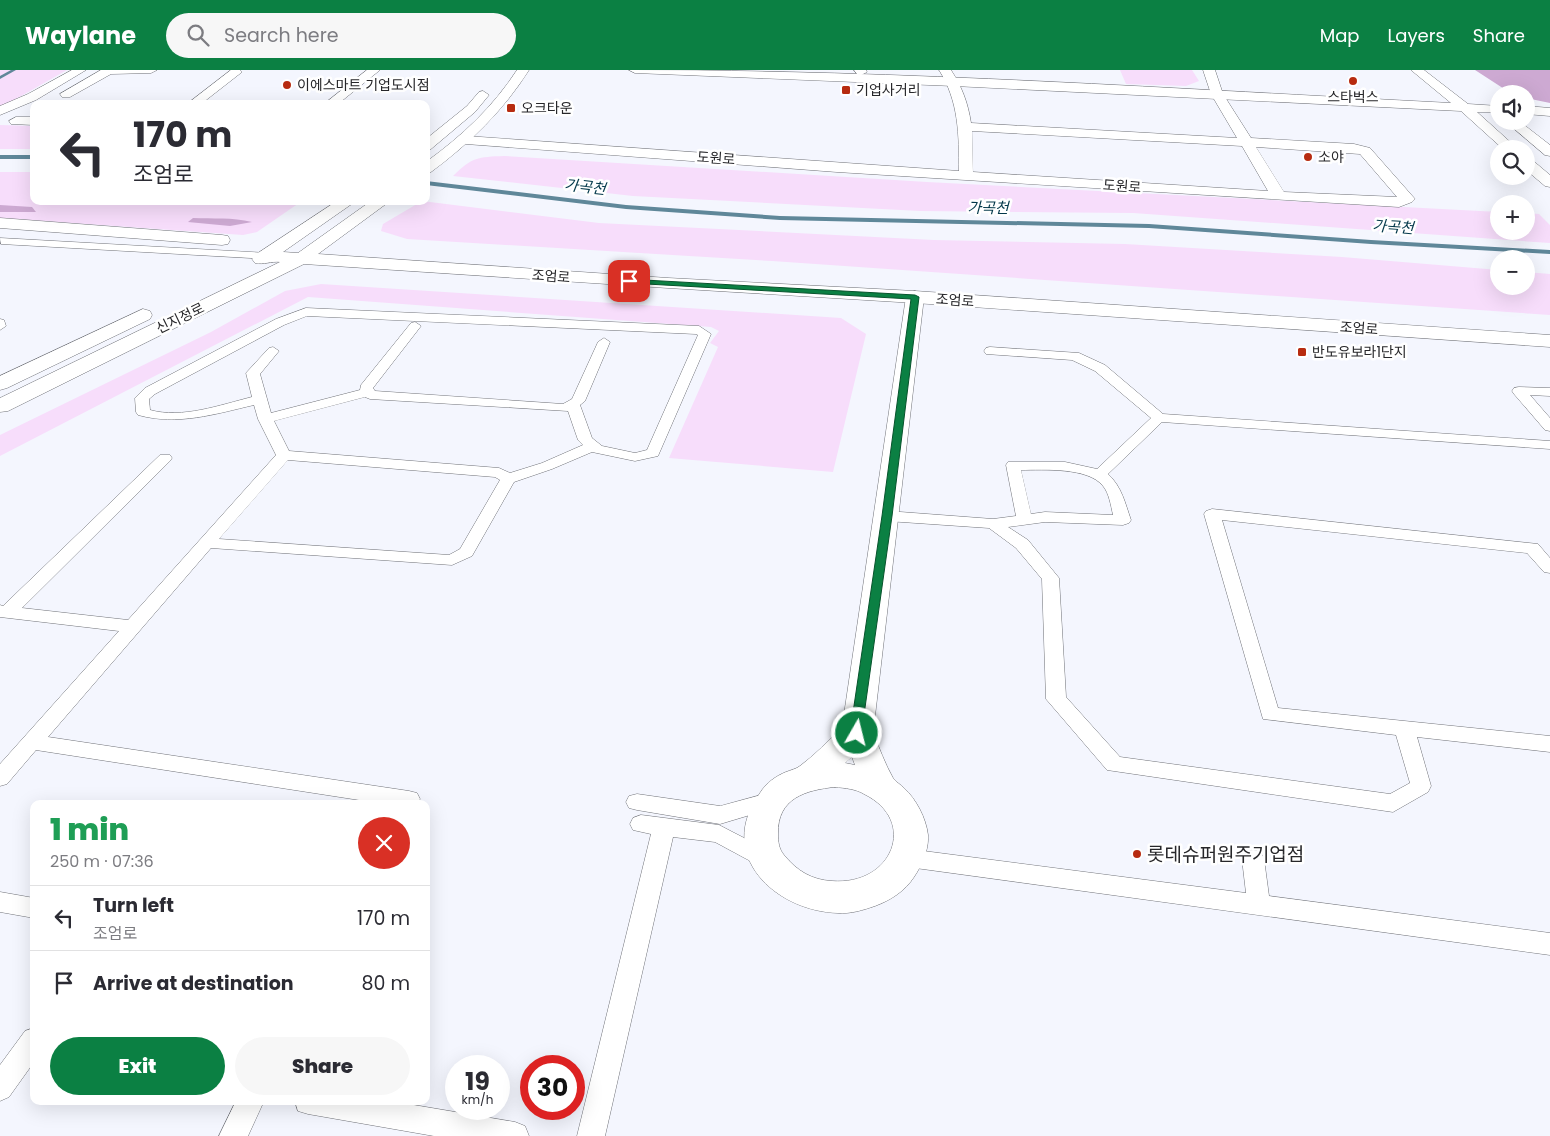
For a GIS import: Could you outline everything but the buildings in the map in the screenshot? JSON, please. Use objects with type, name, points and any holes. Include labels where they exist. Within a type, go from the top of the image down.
[{"type":"street","points":[[0,111],[32,97],[80,70]]},
{"type":"street","points":[[56,99],[109,71],[152,70]]},
{"type":"street","points":[[335,100],[374,70]]},
{"type":"street","points":[[430,166],[460,144],[513,87],[523,70]]},
{"type":"street","points":[[635,70],[1217,94],[1490,110]]},
{"type":"street","points":[[945,70],[954,82],[966,126],[966,175]]},
{"type":"street","points":[[1208,70],[1217,94],[1279,196]]},
{"type":"street","points":[[1417,70],[1465,108],[1501,140]]},
{"type":"street","points":[[198,100],[236,72]]},
{"type":"street","points":[[430,142],[471,109],[492,86]]},
{"type":"street","points":[[1476,94],[1490,104]]},
{"type":"street","points":[[1535,111],[1550,112]]},
{"type":"street","points":[[30,113],[16,120],[30,121]]},
{"type":"street","name":"도원로","points":[[460,144],[1380,202],[1399,202],[1407,199],[1365,151],[1339,146],[966,126]]},
{"type":"street","points":[[1522,130],[1550,152]]},
{"type":"street","points":[[1535,170],[1550,183]]},
{"type":"street","name":"신지정로","points":[[194,291],[268,256],[343,205]]},
{"type":"street","name":"신지정로","points":[[0,406],[300,259],[377,205]]},
{"type":"street","points":[[0,223],[222,240]]},
{"type":"street","name":"조엄로","points":[[268,256],[668,283],[915,297],[1550,341]]},
{"type":"street","points":[[881,788],[857,733],[915,297]]},
{"type":"street","name":"신지정로","points":[[0,384],[159,308]]},
{"type":"street","points":[[811,776],[857,733]]},
{"type":"street","points":[[835,774],[860,778],[881,788],[897,801],[908,819],[912,838],[908,858],[897,875],[879,889],[856,897],[831,898],[807,892],[786,880],[768,862],[761,841],[762,820],[772,800],[788,785],[811,776],[835,774]]},
{"type":"lane","points":[[1,241],[268,256]]},
{"type":"lane","points":[[258,400],[187,415],[168,417],[152,416],[143,412],[142,405],[142,398],[150,391],[280,322],[306,312],[700,330],[705,334],[658,447],[653,452],[635,457],[596,449],[585,440],[573,404]]},
{"type":"lane","points":[[414,326],[366,388],[370,395],[565,408],[578,401],[604,342]]},
{"type":"lane","points":[[273,351],[253,373],[258,400],[284,455]]},
{"type":"lane","points":[[990,351],[1074,356],[1100,368],[1158,418],[1550,445]]},
{"type":"lane","points":[[1550,392],[1519,391],[1550,427]]},
{"type":"lane","points":[[266,419],[368,392]]},
{"type":"lane","points":[[1099,475],[1158,418]]},
{"type":"lane","points":[[207,543],[452,560],[466,552],[508,479],[547,466],[593,446]]},
{"type":"lane","points":[[284,455],[498,473],[508,479]]},
{"type":"lane","points":[[0,778],[284,455]]},
{"type":"lane","points":[[3,611],[165,458]]},
{"type":"lane","points":[[887,516],[993,524],[1045,516],[1123,520],[1110,484],[1099,475],[1078,468],[1013,465],[1024,519]]},
{"type":"lane","points":[[1550,568],[1532,548],[1212,514],[1270,714],[1550,744]]},
{"type":"lane","points":[[993,524],[1022,544],[1050,578],[1056,699],[1114,764],[1393,803],[1421,786],[1404,728]]},
{"type":"lane","points":[[3,611],[133,627]]},
{"type":"lane","points":[[32,742],[409,798],[408,800]]},
{"type":"lane","points":[[637,802],[720,815],[772,800]]},
{"type":"lane","points":[[591,1136],[613,1047],[652,825],[719,834],[768,862]]},
{"type":"lane","points":[[908,858],[1550,944]]},
{"type":"lane","points":[[1253,860],[1259,905]]},
{"type":"lane","points":[[0,902],[30,907]]},
{"type":"lane","points":[[0,1088],[30,1046]]},
{"type":"lane","points":[[233,1136],[249,1105]]},
{"type":"lane","points":[[332,1105],[515,1136]]},
{"type":"shaded area","points":[[0,70],[67,70],[0,108]]},
{"type":"shaded area","points":[[1120,70],[1192,70],[1199,81],[1186,86],[1126,84]]},
{"type":"shaded area","points":[[1475,70],[1550,70],[1550,103],[1535,100],[1535,85],[1498,85]]},
{"type":"shaded area","points":[[0,125],[30,126],[30,149],[0,149]]},
{"type":"shaded area","points":[[504,156],[927,182],[1490,212],[1490,239],[1133,213],[920,211],[633,196],[453,176],[465,165],[476,159]]},
{"type":"shaded area","points":[[0,172],[30,172],[30,205],[296,205],[257,232],[243,235],[0,218]]},
{"type":"shaded area","points":[[430,202],[599,223],[934,240],[1125,244],[1342,257],[1490,269],[1490,295],[1535,295],[1535,273],[1550,274],[1550,315],[772,261],[407,239],[381,231],[383,224],[415,205],[430,205]]},
{"type":"shaded area","points":[[0,205],[32,207],[36,212],[0,212]]},
{"type":"shaded area","points":[[1535,214],[1539,214],[1550,225],[1550,243],[1508,240],[1535,240]]},
{"type":"shaded area","points":[[193,218],[245,220],[252,222],[230,226],[188,222]]},
{"type":"shaded area","points":[[321,284],[841,318],[866,334],[833,472],[669,458],[718,347],[710,343],[719,331],[711,327],[308,297],[0,456],[0,435],[211,332],[285,291]]},
{"type":"waterway","points":[[0,78],[14,70]]},
{"type":"waterway","name":"가곡천","points":[[0,157],[30,157]]},
{"type":"waterway","name":"가곡천","points":[[430,183],[626,207],[780,218],[1149,226],[1371,242],[1550,252]]},
{"type":"place","name":"스타벅스","points":[[1353,81]]},
{"type":"place","name":"이에스마트 기업도시점","points":[[287,85]]},
{"type":"place","name":"기업사거리","points":[[846,90]]},
{"type":"place","name":"오크타운","points":[[511,108]]},
{"type":"place","name":"소야","points":[[1308,157]]},
{"type":"place","name":"반도유보라1단지","points":[[1302,352]]},
{"type":"place","name":"롯데슈퍼원주기업점","points":[[1137,854]]},
{"type":"route","points":[[629,281],[915,297],[857,733]]}]
